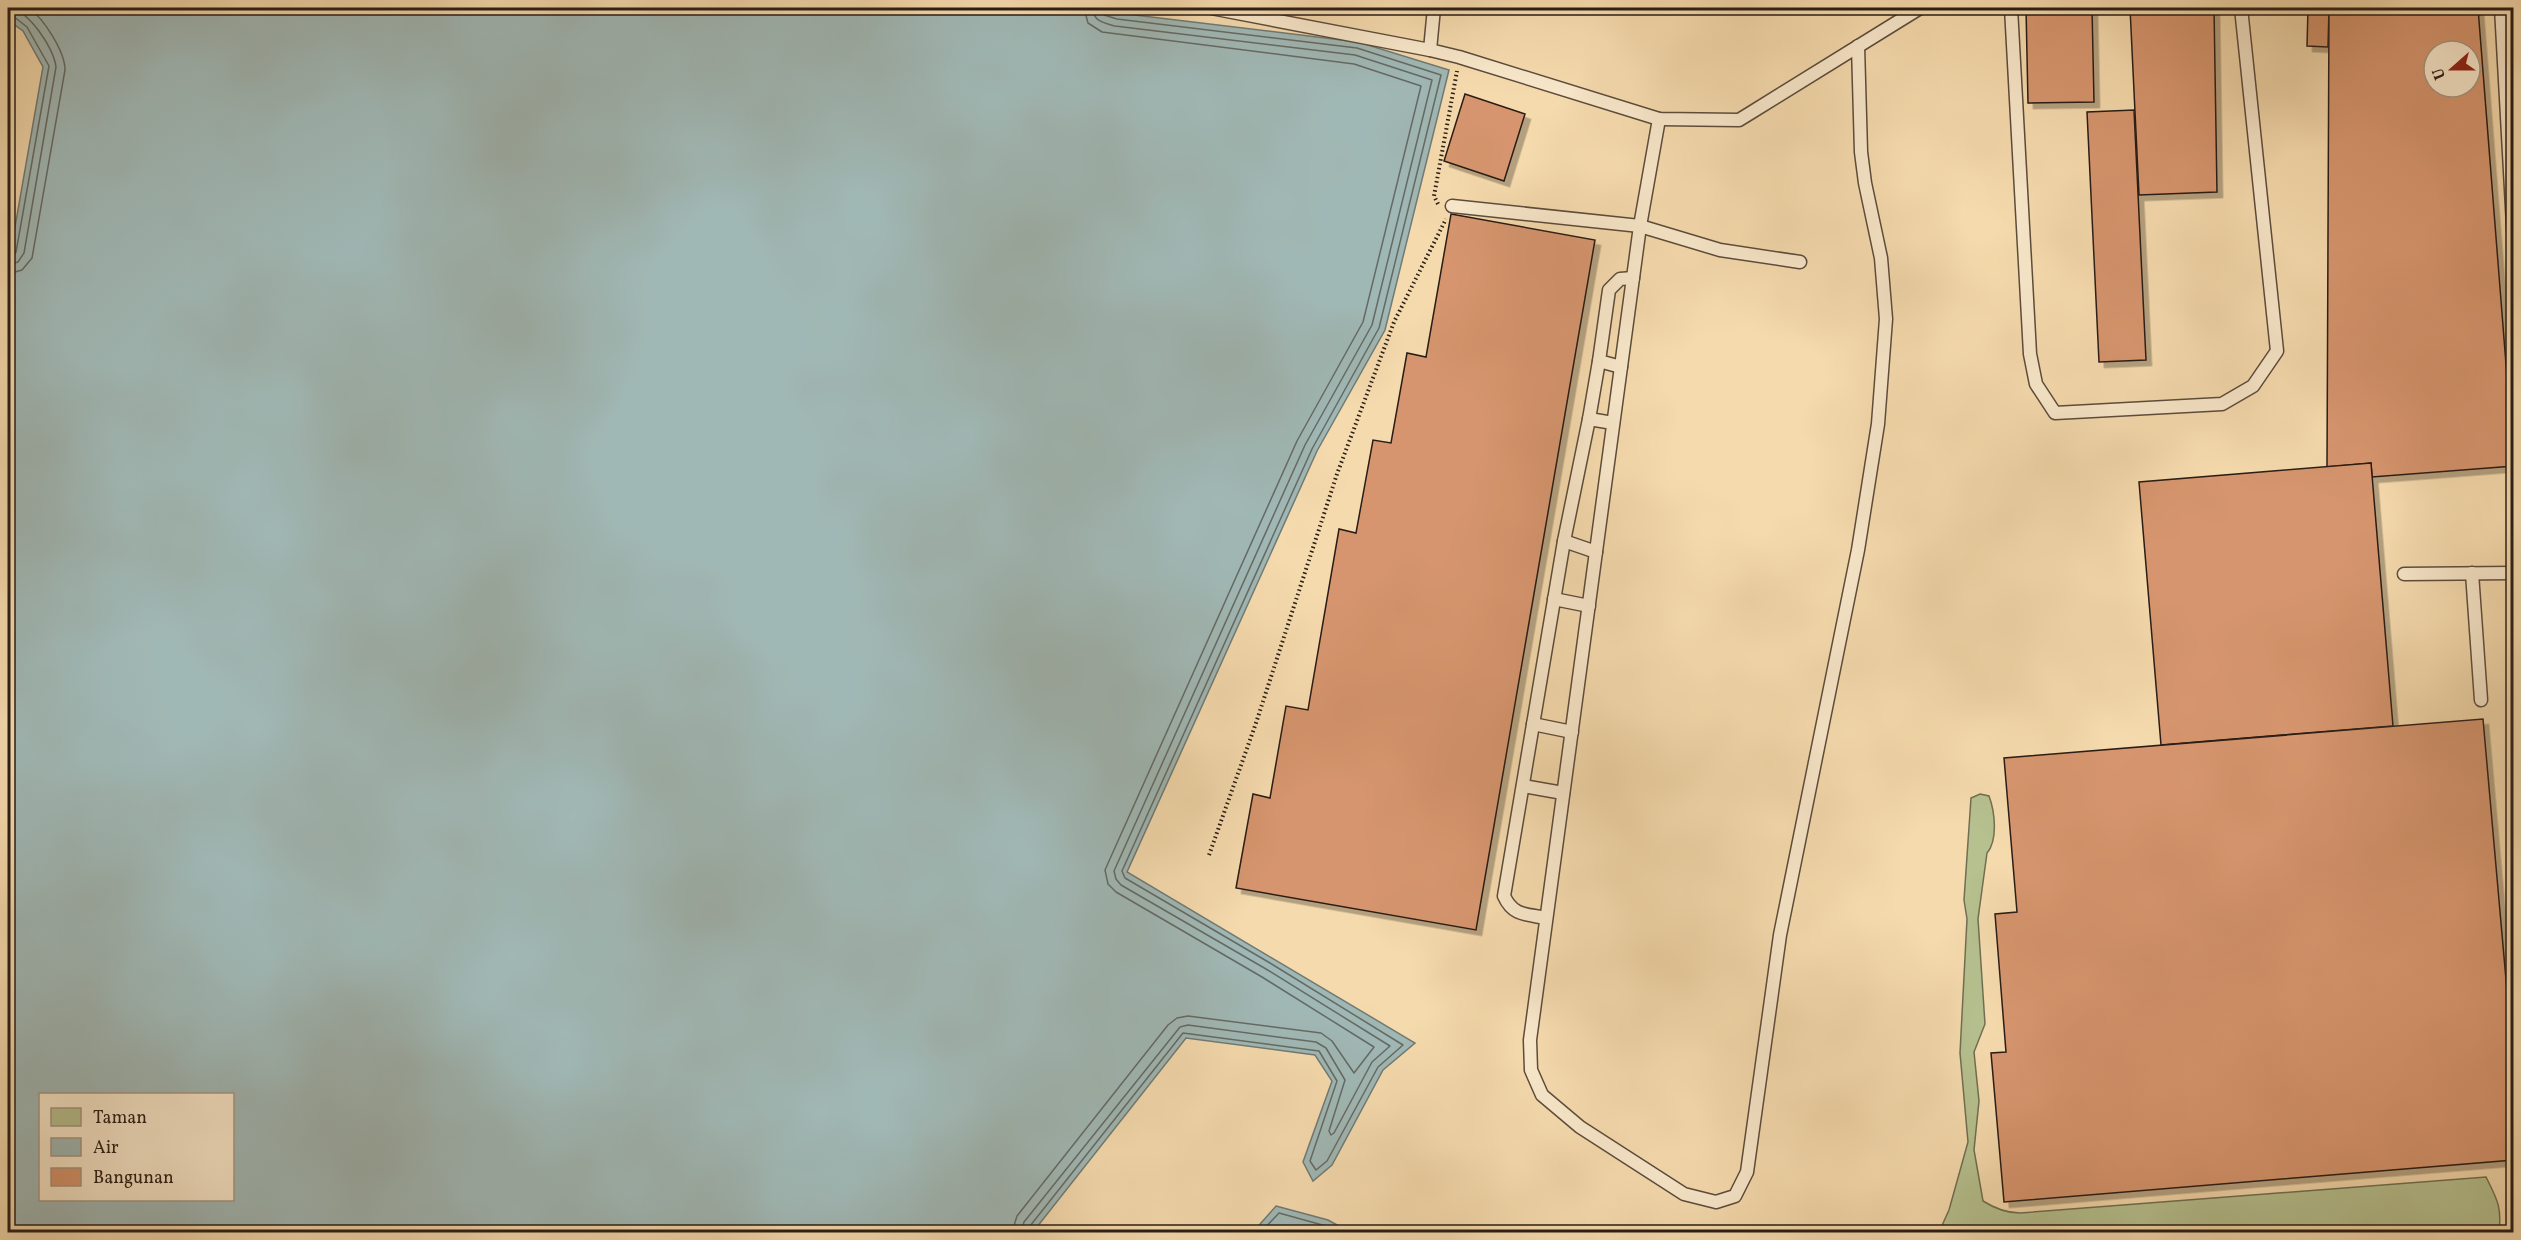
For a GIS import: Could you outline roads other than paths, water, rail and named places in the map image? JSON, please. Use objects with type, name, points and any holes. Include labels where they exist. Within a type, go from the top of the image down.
[{"type":"lane","points":[[1211,8],[1459,57],[1659,119],[1739,120],[1920,8]]},
{"type":"lane","points":[[1430,50],[1434,8]]},
{"type":"lane","points":[[2012,8],[2030,354],[2036,384],[2055,412],[2222,404],[2253,386],[2277,351],[2241,8]]},
{"type":"lane","points":[[2500,8],[2514,244]]},
{"type":"lane","points":[[1659,119],[1640,226],[1546,918],[1530,1040],[1531,1070],[1542,1095],[1580,1127],[1684,1194],[1716,1202],[1735,1196],[1747,1172],[1780,935],[1858,550],[1878,424],[1886,319],[1881,258],[1864,183],[1858,46]]},
{"type":"lane","points":[[1452,206],[1640,226],[1720,250],[1800,262]]},
{"type":"lane","points":[[1546,918],[1515,912],[1509,907],[1504,896],[1564,541],[1589,419],[1609,290],[1620,279],[1633,278]]},
{"type":"lane","points":[[1599,361],[1621,368]]},
{"type":"lane","points":[[1589,419],[1613,423]]},
{"type":"lane","points":[[1564,541],[1596,552]]},
{"type":"lane","points":[[2472,573],[2481,700]]},
{"type":"lane","points":[[2404,574],[2514,573]]},
{"type":"lane","points":[[1554,599],[1589,606]]},
{"type":"lane","points":[[1533,724],[1572,732]]},
{"type":"lane","points":[[1523,786],[1563,793]]},
{"type":"water","points":[[8,8],[1094,8],[1118,13],[1358,42],[1449,70],[1385,330],[1317,451],[1127,872],[1415,1043],[1383,1070],[1332,1165],[1313,1181],[1303,1162],[1332,1081],[1315,1055],[1186,1038],[1033,1232],[8,1232],[8,267],[43,67],[23,31],[8,20]]},
{"type":"water","points":[[1276,1206],[1328,1220],[1350,1232],[1253,1232]]}]
